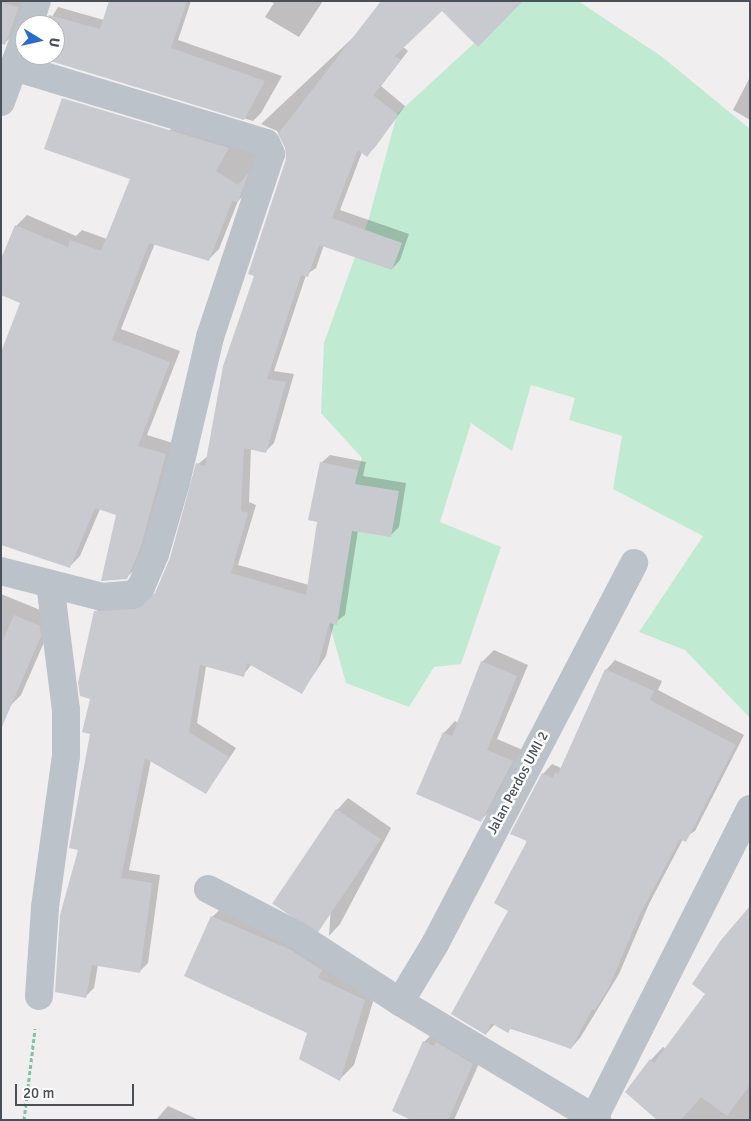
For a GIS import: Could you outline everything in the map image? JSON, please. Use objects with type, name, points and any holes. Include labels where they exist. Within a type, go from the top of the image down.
[{"type":"street","points":[[32,15],[37,1]]},
{"type":"street","points":[[1,102],[14,67],[266,143],[271,154],[210,337],[176,482],[155,554],[141,587],[134,594],[102,597],[1,571]]},
{"type":"street","name":"Jalan Perdos UMI 2","points":[[400,1002],[434,944],[634,563]]},
{"type":"street","points":[[39,996],[45,907],[66,756],[66,710],[50,584]]},
{"type":"street","points":[[208,889],[296,934],[400,1002],[596,1118],[750,809]]},
{"type":"path","points":[[24,1120],[39,996]]},
{"type":"green space","points":[[520,1],[578,1],[661,56],[750,129],[750,718],[685,650],[639,632],[703,536],[613,489],[622,436],[569,420],[575,398],[531,385],[512,451],[471,423],[440,522],[501,547],[461,664],[434,667],[409,707],[346,683],[330,626],[337,538],[362,458],[321,413],[324,343],[369,218],[397,114]]},
{"type":"building","points":[[109,1],[187,1],[171,48],[265,81],[244,120],[64,65],[65,19],[100,29]]},
{"type":"building","points":[[381,1],[523,1],[478,47],[442,11],[395,56],[401,60],[373,95],[398,115],[367,157],[358,150],[332,218],[402,243],[392,270],[319,245],[308,277],[301,275],[267,379],[286,382],[266,453],[244,448],[241,511],[248,513],[231,573],[306,595],[317,522],[308,520],[320,462],[358,470],[355,484],[399,491],[391,537],[352,531],[337,625],[329,623],[318,666],[302,694],[247,663],[244,677],[200,665],[189,732],[229,757],[206,794],[145,758],[121,878],[152,883],[140,973],[92,965],[86,998],[55,992],[60,915],[78,850],[69,848],[90,734],[82,732],[90,699],[80,696],[78,683],[94,611],[136,609],[155,593],[170,558],[196,463],[205,466],[223,366],[254,276],[248,274],[286,159],[285,148],[278,134]]},
{"type":"building","points":[[1,2],[19,7],[5,45],[1,43]]},
{"type":"building","points":[[62,98],[229,148],[216,171],[238,185],[249,172],[238,202],[232,201],[209,261],[149,243],[112,340],[170,362],[138,446],[166,454],[140,549],[127,579],[101,581],[116,515],[95,508],[70,568],[1,545],[1,352],[20,303],[1,295],[1,259],[15,225],[68,247],[70,240],[101,251],[130,179],[44,149]]},
{"type":"building","points":[[14,615],[40,626],[41,636],[1,729],[1,644]]},
{"type":"building","points":[[481,661],[517,676],[487,750],[513,761],[481,822],[416,794],[443,732],[452,736]]},
{"type":"building","points":[[605,669],[654,691],[650,700],[736,745],[686,842],[680,839],[640,914],[610,985],[595,1010],[592,1009],[571,1049],[511,1028],[508,1033],[491,1023],[486,1035],[451,1014],[508,911],[494,903],[527,841],[510,834],[542,773],[553,778],[555,772],[558,774]]},
{"type":"building","points":[[336,809],[381,839],[317,934],[272,904]]},
{"type":"building","points":[[750,906],[750,1085],[727,1116],[701,1097],[681,1120],[657,1120],[625,1092],[650,1059],[654,1063],[705,994],[692,984],[721,940]]},
{"type":"building","points":[[211,916],[289,949],[322,970],[318,978],[365,1000],[340,1081],[299,1059],[307,1033],[184,976]]},
{"type":"building","points":[[423,1041],[434,1046],[436,1042],[473,1064],[448,1120],[411,1120],[392,1111]]}]
